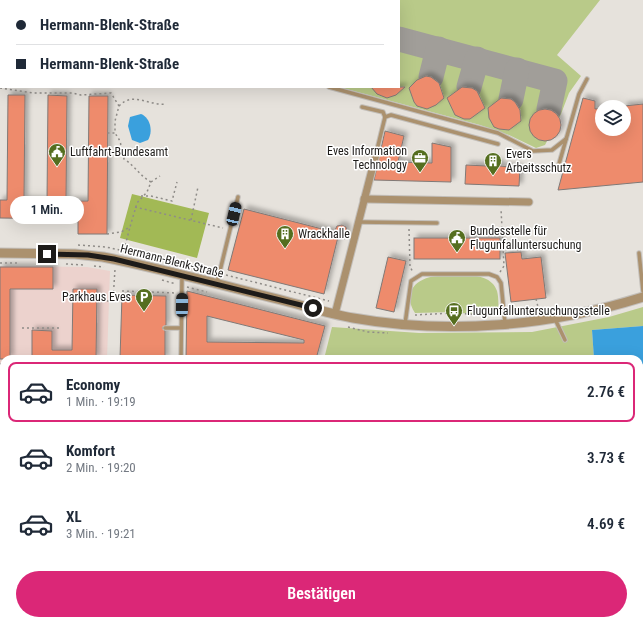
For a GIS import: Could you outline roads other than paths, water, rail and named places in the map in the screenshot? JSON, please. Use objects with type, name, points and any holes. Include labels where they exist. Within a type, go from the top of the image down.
[{"type":"street","points":[[335,314],[376,154]]},
{"type":"street","points":[[364,199],[529,202]]},
{"type":"street","name":"Hermann-Blenk-Straße","points":[[0,253],[75,254],[121,261],[361,320],[405,324],[505,325],[556,319],[591,312],[643,297]]},
{"type":"lane","points":[[558,164],[579,94],[587,79]]},
{"type":"lane","points":[[333,88],[498,133],[533,151],[552,150],[566,139]]},
{"type":"lane","points":[[362,107],[383,112],[385,117],[376,154]]},
{"type":"lane","points":[[385,117],[391,115],[498,144]]},
{"type":"lane","points":[[217,284],[238,197]]},
{"type":"lane","points":[[358,222],[437,223]]},
{"type":"lane","points":[[639,253],[643,291]]},
{"type":"lane","points":[[405,324],[411,281],[416,277],[422,274],[489,274],[498,277],[501,283],[505,325]]},
{"type":"lane","points":[[181,355],[182,276]]},
{"type":"lane","points":[[556,319],[565,340]]},
{"type":"lane","points":[[165,328],[181,328]]},
{"type":"water","points":[[141,114],[149,122],[151,129],[148,140],[140,143],[132,140],[128,126],[130,117]]},
{"type":"water","points":[[643,326],[643,355],[594,355],[592,330]]},
{"type":"place","name":"Luftfahrt-Bundesamt","points":[[57,167]]},
{"type":"place","name":"Eves Information Technology","points":[[420,173]]},
{"type":"place","name":"Evers Arbeitsschutz","points":[[493,176]]},
{"type":"place","name":"Wrackhalle","points":[[285,249]]},
{"type":"place","name":"Bundesstelle für Flugunfalluntersuchung","points":[[457,253]]},
{"type":"place","name":"Parkhaus Eves","points":[[144,312]]},
{"type":"place","name":"Flugunfalluntersuchungsstelle","points":[[454,326]]}]
